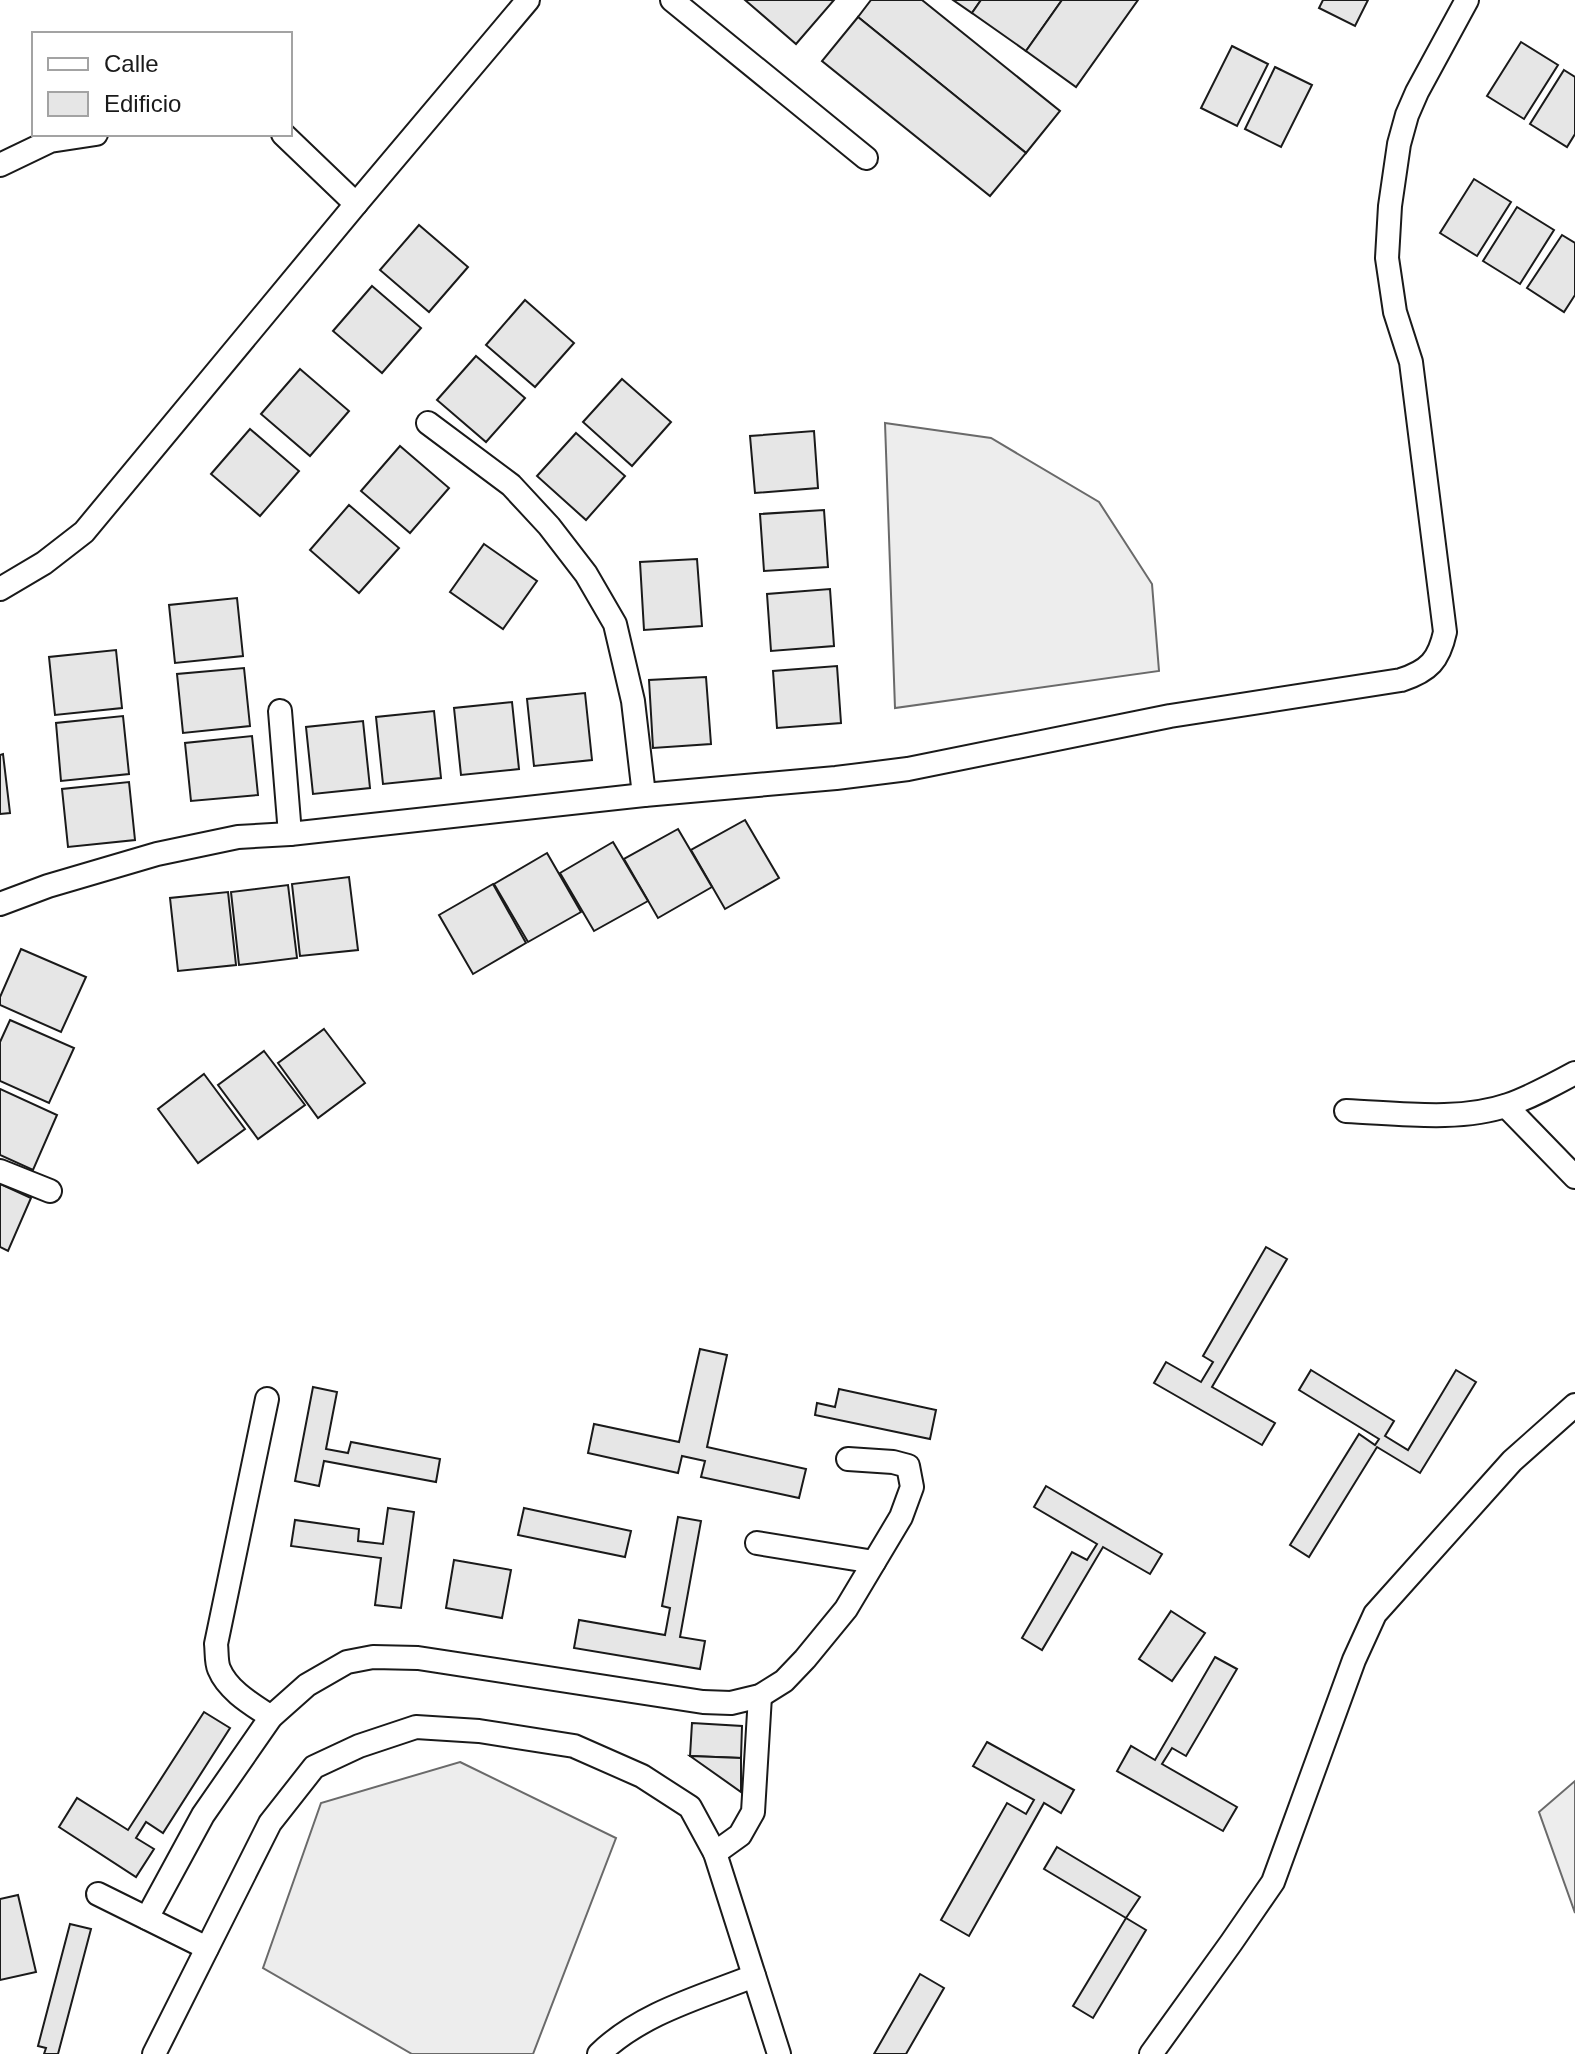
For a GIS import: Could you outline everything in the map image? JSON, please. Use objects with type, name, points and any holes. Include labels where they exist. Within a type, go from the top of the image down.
[{"type":"street","points":[[0,589],[44,563],[84,532],[528,0]]},
{"type":"street","points":[[672,0],[866,158]]},
{"type":"street","points":[[0,904],[48,886],[157,854],[238,837],[908,769],[1170,716],[1418,675],[1431,664],[1441,649],[1445,632],[1411,362],[1395,312],[1390,284],[1387,258],[1389,219],[1399,144],[1407,115],[1467,0]]},
{"type":"street","points":[[0,165],[50,141],[83,136]]},
{"type":"street","points":[[285,136],[356,204]]},
{"type":"street","points":[[428,423],[511,485],[549,526],[586,574],[615,624],[633,701],[644,795]]},
{"type":"street","points":[[280,711],[290,834]]},
{"type":"street","points":[[1346,1111],[1427,1115],[1478,1113],[1534,1095],[1575,1073]]},
{"type":"street","points":[[1506,1106],[1575,1177]]},
{"type":"street","points":[[0,1171],[50,1191]]},
{"type":"street","points":[[267,1399],[216,1644],[218,1667],[227,1682],[243,1698],[271,1717]]},
{"type":"street","points":[[1151,2054],[1273,1882],[1354,1660],[1375,1614],[1512,1461],[1575,1405]]},
{"type":"street","points":[[147,1918],[203,1815],[271,1717],[307,1685],[347,1662],[373,1657],[418,1658],[703,1702],[731,1703],[760,1696],[784,1681],[846,1609],[901,1517],[912,1487],[908,1466],[848,1459]]},
{"type":"street","points":[[757,1543],[874,1562]]},
{"type":"street","points":[[715,1853],[740,1835],[753,1812],[760,1696]]},
{"type":"street","points":[[154,2054],[270,1823],[314,1767],[359,1746],[416,1727],[479,1731],[574,1746],[642,1776],[690,1807],[715,1853],[779,2054]]},
{"type":"street","points":[[98,1894],[207,1948]]},
{"type":"street","points":[[599,2054],[616,2038],[654,2015],[754,1976]]},
{"type":"shaded area","points":[[885,423],[991,438],[1099,502],[1152,584],[1159,671],[895,708]]},
{"type":"shaded area","points":[[460,1762],[616,1838],[533,2054],[412,2054],[263,1968],[321,1803]]},
{"type":"shaded area","points":[[1575,1781],[1575,1913],[1539,1812]]},
{"type":"building","points":[[745,0],[834,0],[796,44]]},
{"type":"building","points":[[871,0],[922,0],[1060,111],[1026,153],[858,17]]},
{"type":"building","points":[[953,0],[981,0],[972,13]]},
{"type":"building","points":[[981,0],[1062,0],[1026,51],[972,13]]},
{"type":"building","points":[[1062,0],[1138,0],[1076,87],[1026,51]]},
{"type":"building","points":[[1323,0],[1368,0],[1355,26],[1319,8]]},
{"type":"building","points":[[858,17],[1026,153],[990,196],[822,61]]},
{"type":"building","points":[[1521,42],[1558,65],[1524,119],[1487,96]]},
{"type":"building","points":[[1232,46],[1268,64],[1237,126],[1201,108]]},
{"type":"building","points":[[1275,67],[1312,85],[1281,147],[1245,129]]},
{"type":"building","points":[[1564,70],[1575,77],[1575,134],[1567,147],[1530,124]]},
{"type":"building","points":[[1474,179],[1511,202],[1477,256],[1440,233]]},
{"type":"building","points":[[1517,207],[1554,230],[1520,284],[1483,261]]},
{"type":"building","points":[[419,225],[468,267],[429,312],[380,270]]},
{"type":"building","points":[[1562,235],[1575,243],[1575,295],[1564,312],[1527,288]]},
{"type":"building","points":[[372,286],[421,328],[382,373],[333,331]]},
{"type":"building","points":[[525,300],[574,343],[535,387],[486,345]]},
{"type":"building","points":[[476,356],[525,398],[486,442],[437,400]]},
{"type":"building","points":[[300,369],[349,411],[310,456],[261,414]]},
{"type":"building","points":[[622,379],[671,422],[632,466],[583,422]]},
{"type":"building","points":[[250,429],[299,471],[260,516],[211,474]]},
{"type":"building","points":[[814,431],[818,488],[755,493],[750,436]]},
{"type":"building","points":[[576,433],[625,476],[586,520],[537,476]]},
{"type":"building","points":[[400,446],[449,488],[410,533],[361,491]]},
{"type":"building","points":[[349,505],[399,548],[359,593],[310,550]]},
{"type":"building","points":[[824,510],[828,567],[764,571],[760,514]]},
{"type":"building","points":[[484,544],[537,581],[503,629],[450,592]]},
{"type":"building","points":[[697,559],[702,626],[644,630],[640,562]]},
{"type":"building","points":[[830,589],[834,646],[771,651],[767,594]]},
{"type":"building","points":[[237,598],[243,656],[175,663],[169,605]]},
{"type":"building","points":[[116,650],[122,708],[55,715],[49,657]]},
{"type":"building","points":[[837,666],[841,723],[777,728],[773,671]]},
{"type":"building","points":[[244,668],[250,726],[183,733],[177,674]]},
{"type":"building","points":[[706,677],[711,744],[653,748],[649,680]]},
{"type":"building","points":[[585,693],[592,760],[534,766],[527,699]]},
{"type":"building","points":[[512,702],[519,769],[461,775],[454,708]]},
{"type":"building","points":[[434,711],[441,778],[383,784],[376,717]]},
{"type":"building","points":[[123,716],[129,774],[61,781],[56,723]]},
{"type":"building","points":[[363,721],[370,788],[313,794],[306,727]]},
{"type":"building","points":[[252,736],[258,795],[191,801],[185,743]]},
{"type":"building","points":[[3,754],[10,813],[0,814],[0,755]]},
{"type":"building","points":[[129,782],[135,840],[68,847],[62,789]]},
{"type":"building","points":[[745,820],[779,878],[725,909],[691,850]]},
{"type":"building","points":[[678,829],[712,887],[658,918],[624,859]]},
{"type":"building","points":[[613,842],[648,901],[594,931],[560,873]]},
{"type":"building","points":[[547,853],[581,912],[528,942],[494,884]]},
{"type":"building","points":[[349,877],[358,950],[300,956],[292,884]]},
{"type":"building","points":[[493,884],[526,943],[473,974],[439,915]]},
{"type":"building","points":[[288,885],[297,958],[239,965],[231,892]]},
{"type":"building","points":[[228,892],[236,965],[178,971],[170,898]]},
{"type":"building","points":[[21,949],[86,977],[61,1032],[0,1005],[0,997]]},
{"type":"building","points":[[10,1020],[74,1048],[49,1103],[0,1081],[0,1042]]},
{"type":"building","points":[[324,1029],[365,1083],[318,1118],[278,1063]]},
{"type":"building","points":[[264,1051],[305,1105],[258,1139],[218,1085]]},
{"type":"building","points":[[204,1074],[245,1129],[198,1163],[158,1109]]},
{"type":"building","points":[[0,1089],[57,1115],[33,1170],[0,1155]]},
{"type":"building","points":[[0,1184],[31,1198],[8,1251],[0,1247]]},
{"type":"building","points":[[1266,1247],[1287,1259],[1212,1387],[1275,1423],[1262,1445],[1154,1383],[1166,1362],[1201,1382],[1213,1362],[1203,1356]]},
{"type":"building","points":[[700,1349],[727,1355],[707,1447],[806,1469],[799,1498],[701,1477],[705,1461],[682,1456],[678,1473],[588,1453],[594,1424],[679,1442]]},
{"type":"building","points":[[1311,1370],[1394,1421],[1385,1436],[1408,1450],[1456,1370],[1476,1382],[1420,1473],[1377,1447],[1309,1557],[1290,1545],[1359,1434],[1375,1445],[1379,1439],[1299,1390]]},
{"type":"building","points":[[313,1387],[337,1392],[326,1449],[348,1453],[351,1442],[440,1459],[436,1482],[324,1461],[319,1486],[295,1481]]},
{"type":"building","points":[[839,1389],[936,1410],[930,1439],[815,1415],[817,1403],[835,1407]]},
{"type":"building","points":[[1046,1486],[1162,1554],[1150,1574],[1103,1547],[1042,1650],[1022,1638],[1072,1552],[1087,1560],[1097,1544],[1034,1507]]},
{"type":"building","points":[[388,1508],[414,1512],[401,1608],[375,1605],[381,1558],[291,1546],[295,1520],[359,1529],[358,1541],[383,1544]]},
{"type":"building","points":[[524,1508],[631,1531],[625,1557],[518,1535]]},
{"type":"building","points":[[678,1517],[701,1521],[680,1637],[705,1641],[700,1669],[574,1648],[579,1620],[665,1635],[670,1608],[662,1606]]},
{"type":"building","points":[[454,1560],[511,1570],[502,1618],[446,1608]]},
{"type":"building","points":[[1171,1611],[1205,1633],[1172,1681],[1139,1659]]},
{"type":"building","points":[[1215,1657],[1237,1669],[1186,1756],[1172,1748],[1162,1764],[1237,1807],[1223,1831],[1117,1771],[1131,1746],[1155,1760]]},
{"type":"building","points":[[204,1712],[230,1728],[163,1833],[146,1822],[136,1838],[154,1849],[136,1877],[59,1827],[77,1798],[128,1830]]},
{"type":"building","points":[[692,1723],[742,1726],[741,1758],[690,1756]]},
{"type":"building","points":[[987,1742],[1074,1790],[1061,1813],[1044,1803],[969,1936],[941,1920],[1007,1803],[1026,1814],[1034,1800],[973,1766]]},
{"type":"building","points":[[690,1756],[741,1758],[741,1792]]},
{"type":"building","points":[[1057,1847],[1140,1897],[1126,1918],[1044,1869]]},
{"type":"building","points":[[18,1895],[36,1972],[0,1980],[0,1899]]},
{"type":"building","points":[[1126,1918],[1146,1930],[1093,2018],[1073,2006]]},
{"type":"building","points":[[70,1924],[91,1929],[58,2054],[44,2054],[46,2048],[38,2046]]},
{"type":"building","points":[[920,1974],[944,1988],[906,2054],[874,2054]]}]
